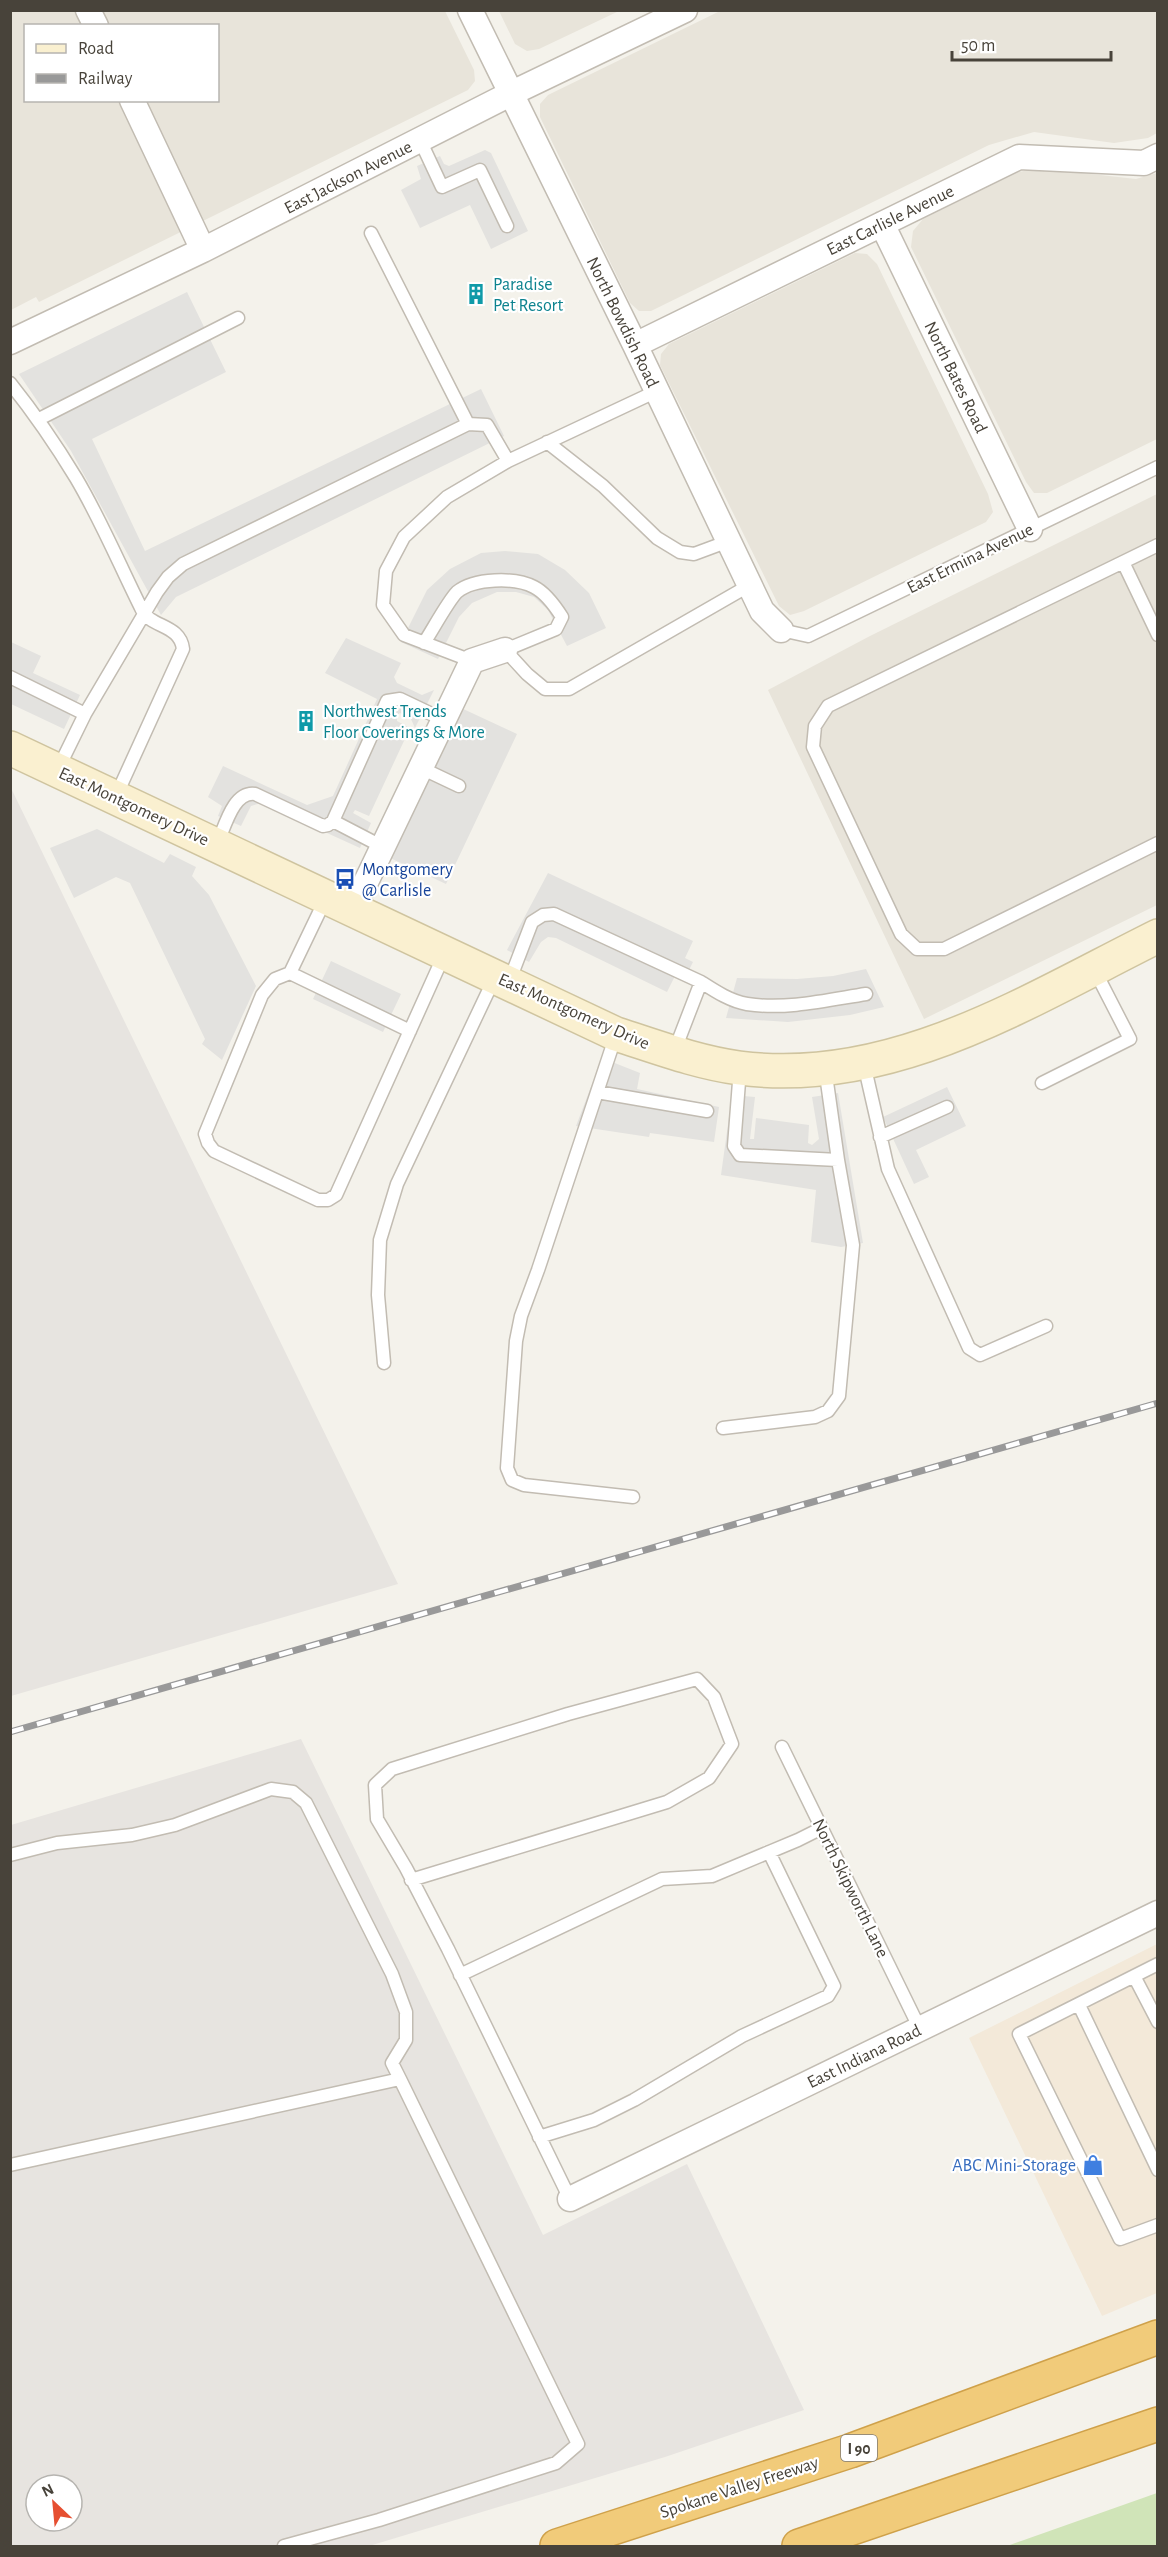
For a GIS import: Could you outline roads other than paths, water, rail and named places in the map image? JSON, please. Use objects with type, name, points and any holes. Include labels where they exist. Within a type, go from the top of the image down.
[{"type":"highway","name":"Spokane Valley Freeway","points":[[556,2547],[850,2451],[1158,2337]]},
{"type":"highway","points":[[799,2547],[1158,2424]]},
{"type":"main road","name":"East Montgomery Drive","points":[[10,748],[616,1034],[692,1059],[740,1068],[809,1071],[894,1057],[958,1035],[1158,936]]},
{"type":"street","points":[[88,10],[95,24]]},
{"type":"street","name":"North Bowdish Road","points":[[470,10],[635,345],[762,611],[781,630]]},
{"type":"street","name":"East Jackson Avenue","points":[[10,342],[203,250],[510,94],[650,18],[686,10]]},
{"type":"street","points":[[133,102],[203,250]]},
{"type":"street","name":"East Carlisle Avenue","points":[[635,345],[1018,157],[1144,163],[1158,156]]},
{"type":"street","name":"North Bates Road","points":[[882,225],[1030,529]]},
{"type":"street","points":[[340,903],[383,847],[472,661],[505,650]]},
{"type":"street","name":"East Indiana Road","points":[[570,2199],[1158,1913]]},
{"type":"lane","points":[[420,140],[442,187],[480,170],[507,226]]},
{"type":"lane","points":[[371,233],[468,424]]},
{"type":"lane","points":[[39,419],[238,318]]},
{"type":"lane","points":[[10,383],[39,419],[77,479],[144,614],[177,634],[182,640],[183,649],[115,797]]},
{"type":"lane","points":[[472,661],[404,635],[382,605],[386,571],[404,537],[447,497],[508,461],[657,391]]},
{"type":"lane","points":[[57,770],[85,714],[144,614],[168,577],[183,564],[468,424],[487,425],[508,461]]},
{"type":"lane","points":[[547,442],[603,486],[657,538],[680,552],[694,554],[729,541]]},
{"type":"lane","name":"East Ermina Avenue","points":[[781,630],[808,636],[1158,467]]},
{"type":"lane","points":[[1158,545],[828,706],[815,726],[813,747],[901,934],[917,949],[944,949],[1158,843]]},
{"type":"lane","points":[[1123,562],[1158,634]]},
{"type":"lane","points":[[424,643],[458,592],[482,582],[511,580],[534,587],[553,603],[562,617],[556,629],[505,650],[527,674],[545,688],[569,689],[750,585]]},
{"type":"lane","points":[[10,677],[85,714]]},
{"type":"lane","points":[[217,845],[238,799],[248,793],[255,794],[323,826],[328,825],[333,820],[387,701],[400,699],[444,720]]},
{"type":"lane","points":[[421,768],[459,786]]},
{"type":"lane","points":[[333,820],[383,847]]},
{"type":"lane","points":[[340,903],[290,973],[275,979],[262,995],[205,1134],[214,1151],[318,1200],[328,1200],[336,1195],[445,953]]},
{"type":"lane","points":[[384,1363],[378,1295],[380,1240],[397,1184],[532,922],[543,915],[555,914],[701,982],[721,995],[746,1004],[803,1004],[866,994]]},
{"type":"lane","points":[[1042,1083],[1130,1039],[1093,968]]},
{"type":"lane","points":[[290,973],[410,1031]]},
{"type":"lane","points":[[673,1053],[701,982]]},
{"type":"lane","points":[[616,1034],[520,1316],[516,1341],[507,1468],[512,1480],[524,1485],[633,1497]]},
{"type":"lane","points":[[864,1063],[888,1169],[969,1348],[980,1355],[1046,1326]]},
{"type":"lane","points":[[740,1068],[734,1146],[740,1155],[838,1160]]},
{"type":"lane","points":[[723,1428],[815,1417],[828,1411],[839,1396],[853,1245],[825,1068]]},
{"type":"lane","points":[[597,1092],[707,1111]]},
{"type":"lane","points":[[880,1137],[947,1107]]},
{"type":"lane","points":[[411,1880],[667,1802],[709,1778],[732,1744],[714,1697],[697,1679],[568,1714],[392,1769],[375,1785],[377,1819],[460,1975],[570,2199]]},
{"type":"lane","name":"North Skipworth Lane","points":[[782,1747],[920,2029]]},
{"type":"lane","points":[[10,1855],[57,1843],[132,1835],[175,1826],[271,1790],[293,1792],[306,1803],[392,1974],[406,2012],[406,2040],[392,2063],[578,2444],[556,2463],[379,2520],[284,2547]]},
{"type":"lane","points":[[460,1975],[662,1879],[712,1876],[822,1828]]},
{"type":"lane","points":[[539,2137],[594,2120],[634,2100],[742,2036],[828,1995],[834,1986],[769,1852]]},
{"type":"lane","points":[[1158,1964],[1019,2034],[1120,2239],[1158,2225]]},
{"type":"lane","points":[[1134,1976],[1158,2022]]},
{"type":"lane","points":[[1079,2005],[1158,2170]]},
{"type":"lane","points":[[10,2165],[400,2079]]},
{"type":"railway","points":[[10,1732],[1158,1403]]},
{"type":"place","name":"Paradise Pet Resort","points":[[476,294]]},
{"type":"place","name":"Northwest Trends Floor Coverings & More","points":[[306,721]]},
{"type":"place","name":"Montgomery @ Carlisle","points":[[345,879]]},
{"type":"place","name":"ABC Mini-Storage","points":[[1093,2165]]}]
